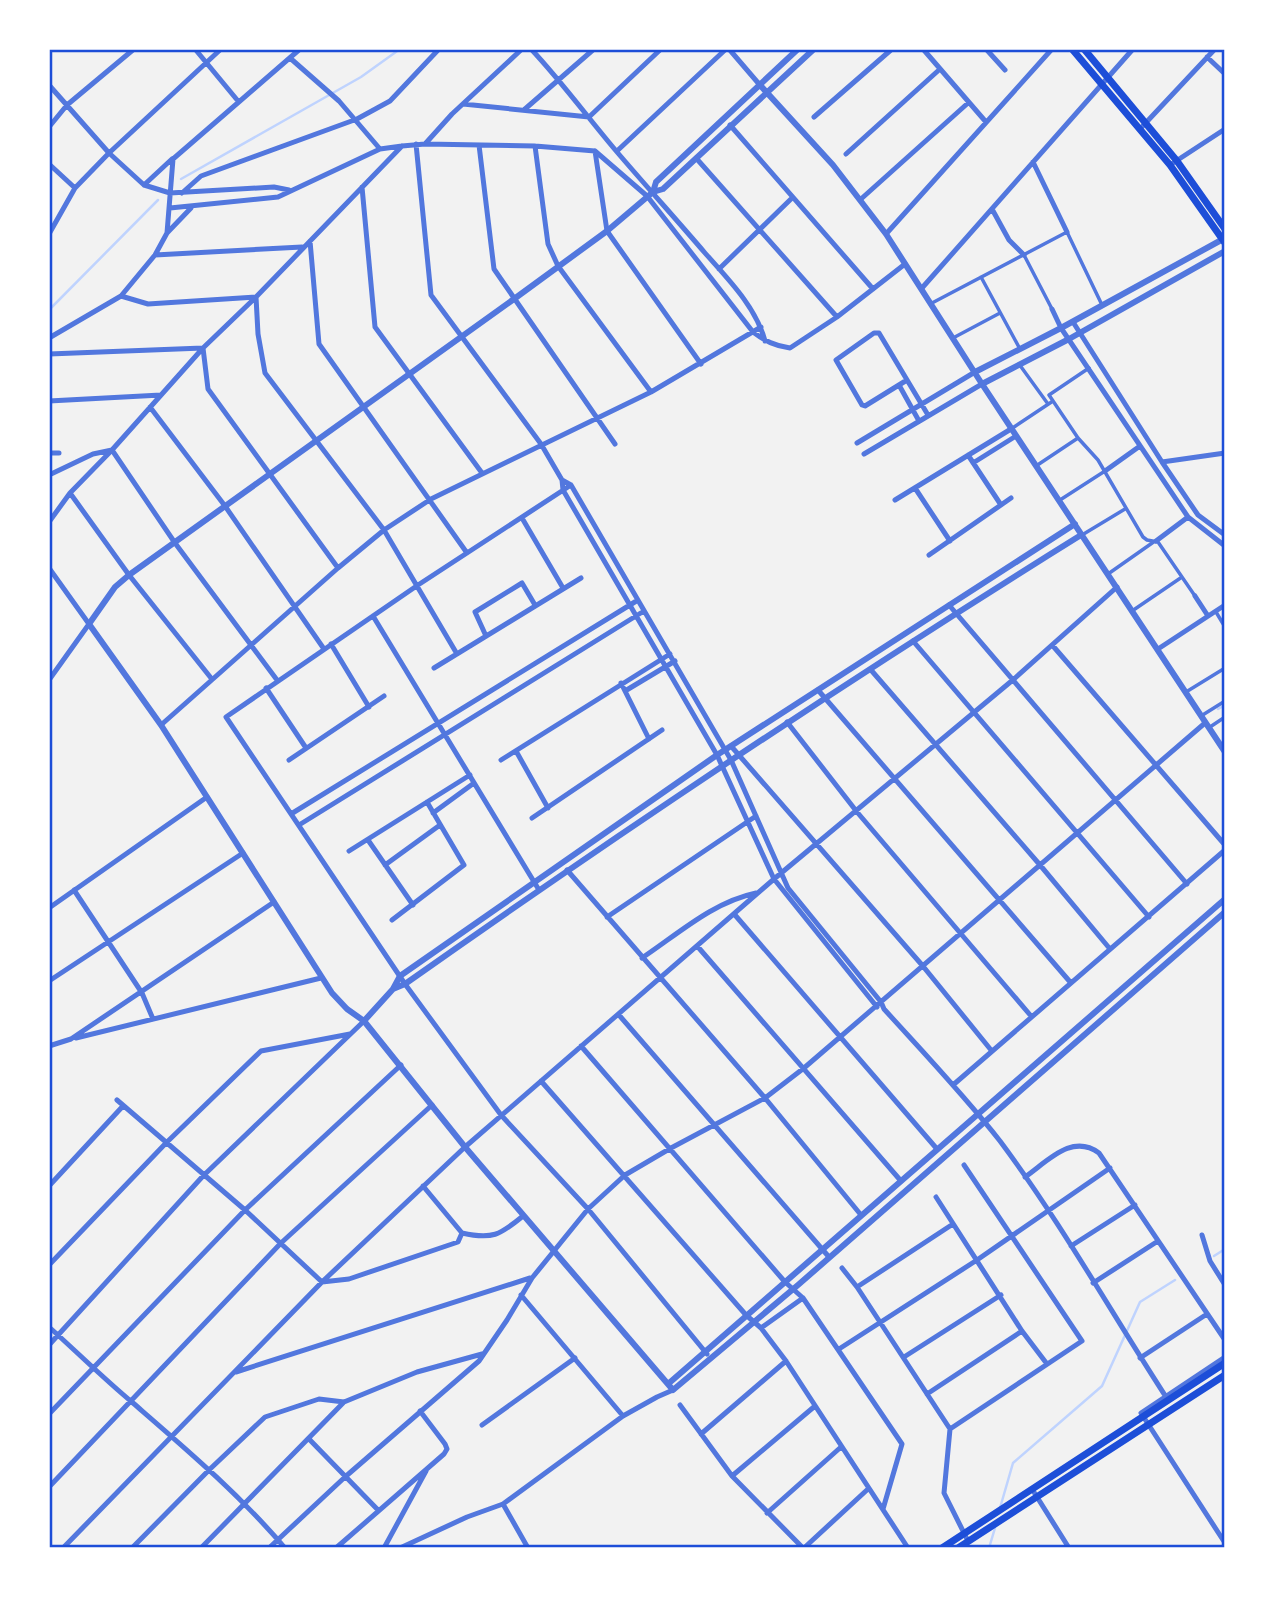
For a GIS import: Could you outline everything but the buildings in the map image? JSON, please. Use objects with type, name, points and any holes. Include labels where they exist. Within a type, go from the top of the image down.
[{"type":"main road","points":[[1072,49],[1102,85],[1143,125]]},
{"type":"main road","points":[[1084,49],[1225,229]]},
{"type":"main road","points":[[1173,163],[1224,240]]},
{"type":"main road","points":[[1146,1421],[1167,1398],[1225,1363]]},
{"type":"main road","points":[[958,1548],[975,1527],[1003,1513],[1146,1421],[1225,1375]]},
{"type":"main road","points":[[942,1548],[977,1535],[1003,1513]]},
{"type":"street","points":[[49,127],[67,105],[134,49]]},
{"type":"street","points":[[195,49],[238,101]]},
{"type":"street","points":[[49,234],[75,188],[221,49]]},
{"type":"street","points":[[144,185],[300,49]]},
{"type":"street","points":[[182,193],[201,176],[357,119],[390,101],[439,49]]},
{"type":"street","points":[[425,144],[522,49]]},
{"type":"street","points":[[531,49],[560,80],[581,110],[617,151],[753,332],[765,341],[777,347],[790,348],[837,317],[905,264]]},
{"type":"street","points":[[525,110],[594,49]]},
{"type":"street","points":[[463,104],[589,117],[661,49]]},
{"type":"street","points":[[617,151],[727,49],[833,165],[886,233],[982,384],[1225,752]]},
{"type":"street","points":[[650,194],[656,182],[798,49]]},
{"type":"street","points":[[49,680],[115,587],[607,231],[650,194],[663,189],[814,49]]},
{"type":"street","points":[[814,117],[892,49]]},
{"type":"street","points":[[923,49],[986,122]]},
{"type":"street","points":[[986,49],[1005,70]]},
{"type":"street","points":[[886,233],[1052,49]]},
{"type":"street","points":[[922,288],[1133,49]]},
{"type":"street","points":[[1143,125],[1215,49]]},
{"type":"street","points":[[1207,57],[1225,74]]},
{"type":"street","points":[[290,58],[357,119],[380,149]]},
{"type":"street","points":[[846,153],[940,69]]},
{"type":"street","points":[[49,85],[109,153],[144,185],[170,193],[274,187],[289,190]]},
{"type":"street","points":[[861,200],[968,103]]},
{"type":"street","points":[[730,125],[873,289]]},
{"type":"street","points":[[1173,163],[1225,129]]},
{"type":"street","points":[[416,144],[431,295],[541,444],[562,480],[563,490],[716,755],[774,879],[878,1004],[953,1085],[1001,1143],[1026,1177],[1167,1398],[1225,1357]]},
{"type":"street","points":[[170,208],[267,200],[380,149],[416,144],[535,146],[595,151],[650,194],[719,269],[752,312],[765,341]]},
{"type":"street","points":[[479,145],[494,269],[615,444]]},
{"type":"street","points":[[49,522],[70,493],[203,348],[402,146]]},
{"type":"street","points":[[535,146],[548,244],[558,266],[651,392]]},
{"type":"street","points":[[595,151],[607,231],[701,364]]},
{"type":"street","points":[[696,158],[837,317]]},
{"type":"street","points":[[167,233],[173,159]]},
{"type":"street","points":[[1033,162],[1102,305]]},
{"type":"street","points":[[49,164],[75,188]]},
{"type":"street","points":[[362,186],[375,327],[482,473]]},
{"type":"street","points":[[719,269],[757,229],[792,198]]},
{"type":"street","points":[[49,338],[121,296],[155,255],[167,233],[191,208]]},
{"type":"street","points":[[992,209],[1009,240],[1024,255],[1062,328],[1188,517],[1225,546]]},
{"type":"street","points":[[932,303],[1067,232]]},
{"type":"street","points":[[856,443],[975,372],[1224,240]]},
{"type":"street","points":[[310,241],[319,344],[467,553]]},
{"type":"street","points":[[155,255],[303,247]]},
{"type":"street","points":[[864,454],[982,384],[1069,339],[1225,251]]},
{"type":"street","points":[[981,277],[1020,349]]},
{"type":"street","points":[[121,296],[148,304],[256,297]]},
{"type":"street","points":[[256,297],[258,334],[265,373],[384,530],[457,654]]},
{"type":"street","points":[[953,338],[1000,313]]},
{"type":"street","points":[[1073,321],[1198,515],[1225,535]]},
{"type":"street","points":[[161,725],[338,568],[384,530],[430,499],[651,392],[761,327]]},
{"type":"street","points":[[907,380],[865,406],[836,360],[877,332],[907,380],[928,415]]},
{"type":"street","points":[[49,354],[203,348]]},
{"type":"street","points":[[203,348],[208,389],[338,568]]},
{"type":"street","points":[[1019,365],[1048,404]]},
{"type":"street","points":[[1089,368],[1049,395],[1105,471],[1145,539],[1156,541],[1208,616]]},
{"type":"street","points":[[899,385],[919,421]]},
{"type":"street","points":[[49,401],[161,395]]},
{"type":"street","points":[[895,500],[1053,401]]},
{"type":"street","points":[[150,407],[225,506],[324,649]]},
{"type":"street","points":[[973,463],[1017,436]]},
{"type":"street","points":[[1037,466],[1079,438]]},
{"type":"street","points":[[1059,501],[1140,446]]},
{"type":"street","points":[[49,475],[93,454],[112,450]]},
{"type":"street","points":[[112,450],[175,543],[277,680]]},
{"type":"street","points":[[49,453],[59,453]]},
{"type":"street","points":[[1162,462],[1225,453]]},
{"type":"street","points":[[968,455],[1001,505]]},
{"type":"street","points":[[562,480],[571,485],[674,661],[729,748],[739,755],[922,965],[991,1050]]},
{"type":"street","points":[[571,485],[418,585],[226,717],[405,984],[501,1115],[588,1209],[712,1359]]},
{"type":"street","points":[[915,488],[950,541]]},
{"type":"street","points":[[70,493],[211,678]]},
{"type":"street","points":[[929,555],[1011,498]]},
{"type":"street","points":[[393,989],[405,984],[567,870],[787,722],[956,613],[1125,509]]},
{"type":"street","points":[[1108,574],[1188,517]]},
{"type":"street","points":[[522,518],[563,588]]},
{"type":"street","points":[[49,1345],[203,1175],[364,1021],[393,989],[400,976],[716,755],[1075,524]]},
{"type":"street","points":[[50,572],[161,725],[321,978],[347,1009],[364,1021],[465,1147],[673,1391]]},
{"type":"street","points":[[1132,611],[1182,577]]},
{"type":"street","points":[[434,668],[581,578]]},
{"type":"street","points":[[486,636],[475,612],[522,583],[535,605]]},
{"type":"street","points":[[63,1548],[322,1282],[465,1147],[661,980],[774,879],[895,781],[1053,646],[1116,587]]},
{"type":"street","points":[[291,814],[638,600]]},
{"type":"street","points":[[949,605],[1187,884]]},
{"type":"street","points":[[1158,649],[1225,605]]},
{"type":"street","points":[[299,825],[644,611]]},
{"type":"street","points":[[1216,611],[1225,627]]},
{"type":"street","points":[[373,616],[539,890]]},
{"type":"street","points":[[913,641],[1149,917]]},
{"type":"street","points":[[331,644],[369,707]]},
{"type":"street","points":[[953,1085],[1187,884],[1225,848],[1053,646]]},
{"type":"street","points":[[501,760],[670,654]]},
{"type":"street","points":[[625,691],[674,661]]},
{"type":"street","points":[[535,664],[541,674]]},
{"type":"street","points":[[1186,692],[1225,667]]},
{"type":"street","points":[[871,670],[1110,949]]},
{"type":"street","points":[[621,683],[649,739]]},
{"type":"street","points":[[266,688],[306,748]]},
{"type":"street","points":[[818,690],[1070,983]]},
{"type":"street","points":[[289,760],[384,696]]},
{"type":"street","points":[[269,1548],[345,1477],[479,1361],[532,1278],[588,1209],[625,1175],[765,1098],[804,1068],[1116,801],[1225,701]]},
{"type":"street","points":[[1205,722],[1225,717]]},
{"type":"street","points":[[787,722],[857,812],[1031,1016]]},
{"type":"street","points":[[532,818],[663,730]]},
{"type":"street","points":[[729,748],[731,760],[788,888],[878,1004]]},
{"type":"street","points":[[516,751],[548,808]]},
{"type":"street","points":[[349,851],[470,775]]},
{"type":"street","points":[[433,813],[474,783]]},
{"type":"street","points":[[49,908],[207,797]]},
{"type":"street","points":[[392,920],[464,865],[427,802]]},
{"type":"street","points":[[634,813],[640,821]]},
{"type":"street","points":[[607,917],[757,816]]},
{"type":"street","points":[[386,865],[440,825]]},
{"type":"street","points":[[368,840],[413,905]]},
{"type":"street","points":[[49,981],[243,853]]},
{"type":"street","points":[[567,870],[765,1098],[861,1215]]},
{"type":"street","points":[[74,890],[142,993],[153,1019]]},
{"type":"street","points":[[642,958],[720,905],[740,896],[760,892]]},
{"type":"street","points":[[657,1397],[668,1384],[746,1315],[1225,899]]},
{"type":"street","points":[[71,1039],[274,902]]},
{"type":"street","points":[[400,1548],[467,1517],[503,1504],[623,1416],[673,1391],[1225,912]]},
{"type":"street","points":[[734,915],[937,1149]]},
{"type":"street","points":[[698,947],[901,1181]]},
{"type":"street","points":[[49,1046],[321,978]]},
{"type":"street","points":[[1123,987],[1130,995]]},
{"type":"street","points":[[620,1015],[829,1257]]},
{"type":"street","points":[[49,1265],[166,1143],[261,1051],[351,1034]]},
{"type":"street","points":[[581,1046],[785,1282],[803,1298],[902,1444],[883,1509]]},
{"type":"street","points":[[49,1414],[244,1210],[401,1065]]},
{"type":"street","points":[[1034,1066],[1040,1074]]},
{"type":"street","points":[[541,1081],[746,1315],[761,1328],[786,1360],[908,1548]]},
{"type":"street","points":[[117,1100],[322,1282],[349,1279],[458,1241],[462,1233]]},
{"type":"street","points":[[49,1487],[281,1243],[432,1105]]},
{"type":"street","points":[[49,1186],[123,1106]]},
{"type":"street","points":[[1026,1177],[1070,1146],[1087,1147],[1099,1153],[1225,1340]]},
{"type":"street","points":[[950,1429],[1082,1341],[964,1165]]},
{"type":"street","points":[[839,1349],[1110,1168]]},
{"type":"street","points":[[423,1186],[462,1233],[482,1238],[498,1235],[523,1216]]},
{"type":"street","points":[[936,1197],[1022,1331],[1047,1364]]},
{"type":"street","points":[[1071,1247],[1135,1205]]},
{"type":"street","points":[[857,1287],[953,1224]]},
{"type":"street","points":[[1202,1235],[1210,1261],[1225,1284]]},
{"type":"street","points":[[1093,1283],[1158,1241]]},
{"type":"street","points":[[842,1268],[950,1429],[944,1493],[966,1537]]},
{"type":"street","points":[[233,1373],[532,1278]]},
{"type":"street","points":[[521,1295],[623,1416]]},
{"type":"street","points":[[904,1357],[1001,1295]]},
{"type":"street","points":[[761,1328],[803,1298]]},
{"type":"street","points":[[1140,1357],[1207,1314]]},
{"type":"street","points":[[49,1327],[209,1469],[285,1548]]},
{"type":"street","points":[[927,1394],[1022,1331]]},
{"type":"street","points":[[201,1548],[344,1402],[417,1371],[482,1354]]},
{"type":"street","points":[[482,1425],[575,1357]]},
{"type":"street","points":[[701,1434],[786,1360]]},
{"type":"street","points":[[132,1548],[209,1469],[265,1417],[319,1399],[344,1402]]},
{"type":"street","points":[[680,1405],[732,1476],[803,1548],[868,1489]]},
{"type":"street","points":[[732,1476],[815,1406]]},
{"type":"street","points":[[336,1548],[447,1449],[420,1411]]},
{"type":"street","points":[[1146,1421],[1225,1542]]},
{"type":"street","points":[[309,1439],[378,1510]]},
{"type":"street","points":[[767,1513],[841,1447]]},
{"type":"street","points":[[384,1548],[428,1467]]},
{"type":"street","points":[[1034,1493],[1069,1548]]},
{"type":"street","points":[[503,1504],[528,1548]]},
{"type":"waterway","points":[[181,179],[361,77],[400,49]]},
{"type":"waterway","points":[[49,310],[158,200]]},
{"type":"waterway","points":[[1218,709],[1225,705]]},
{"type":"waterway","points":[[1214,1256],[1225,1249]]},
{"type":"waterway","points":[[1000,1508],[1013,1463],[1102,1386],[1140,1302],[1175,1280]]},
{"type":"waterway","points":[[989,1548],[995,1528]]}]
